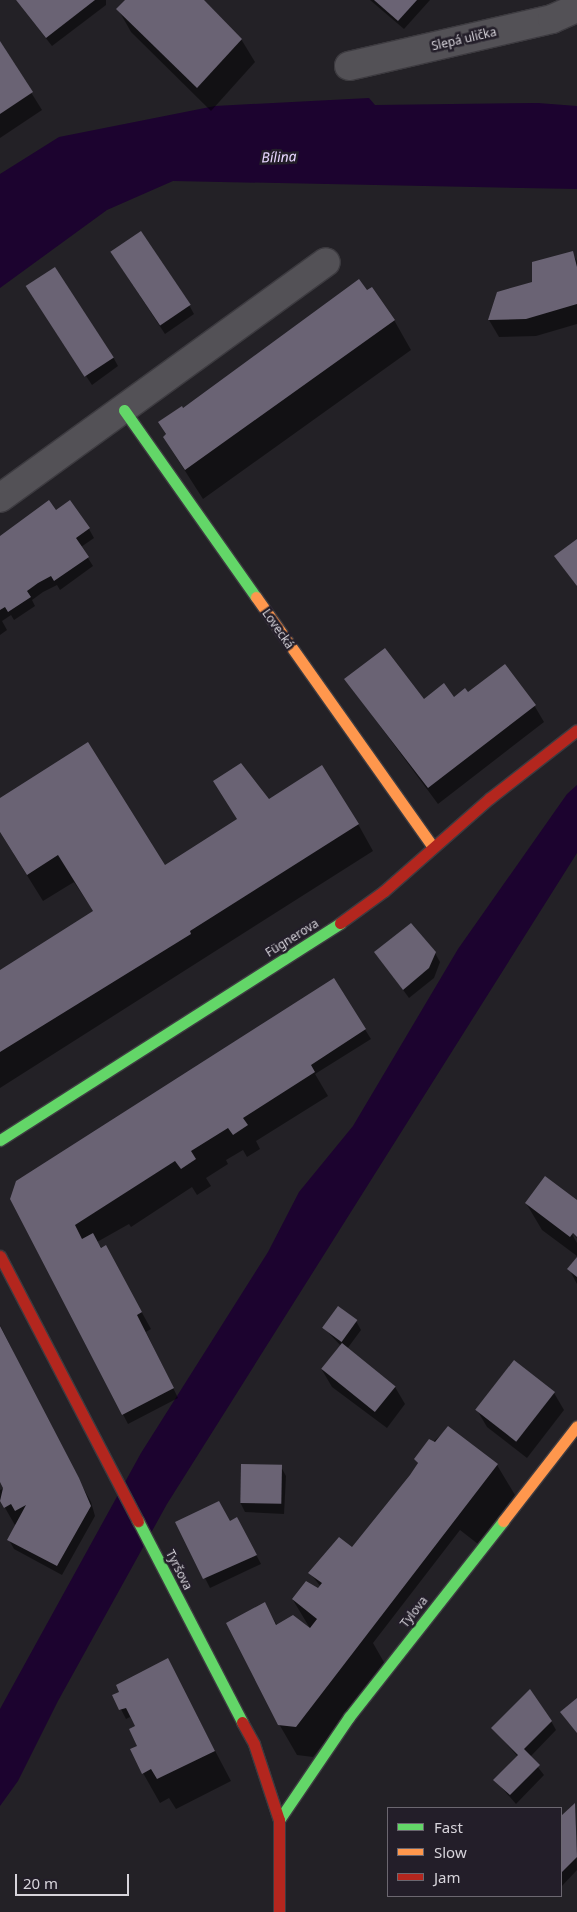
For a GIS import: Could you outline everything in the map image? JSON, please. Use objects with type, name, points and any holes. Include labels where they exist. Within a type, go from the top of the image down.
[{"type":"street","name":"Slepá ulička","points":[[349,66],[552,18],[577,8]]},
{"type":"street","points":[[0,498],[326,262]]},
{"type":"street","name":"Lovecká","points":[[124,410],[433,847]]},
{"type":"street","name":"Fügnerova","points":[[0,1140],[331,930],[384,891],[433,847],[577,730]]},
{"type":"street","name":"Tyršova","points":[[0,1256],[254,1744],[279,1820],[279,1912]]},
{"type":"street","name":"Tylova","points":[[279,1820],[349,1717],[577,1426]]},
{"type":"water","name":"Bílina","points":[[369,98],[375,105],[538,103],[577,106],[577,189],[173,181],[107,210],[0,288],[0,174],[59,137],[215,106]]},
{"type":"water","points":[[577,785],[577,853],[167,1504],[58,1701],[18,1781],[0,1806],[0,1709],[141,1453],[268,1252],[299,1192],[353,1126],[458,949],[567,794]]},
{"type":"building","points":[[16,0],[95,0],[46,38]]},
{"type":"building","points":[[125,0],[204,0],[242,39],[197,88],[116,9]]},
{"type":"building","points":[[374,0],[417,0],[398,21]]},
{"type":"building","points":[[0,41],[33,92],[0,114]]},
{"type":"building","points":[[141,231],[191,305],[160,325],[110,252]]},
{"type":"building","points":[[573,251],[577,267],[577,304],[526,319],[488,320],[497,292],[532,282],[532,262]]},
{"type":"building","points":[[55,267],[114,358],[84,377],[26,286]]},
{"type":"building","points":[[359,279],[367,290],[372,287],[395,320],[185,470],[163,437],[166,434],[158,422],[182,406],[183,408]]},
{"type":"building","points":[[49,500],[56,510],[70,500],[90,528],[76,538],[89,557],[54,581],[51,576],[38,583],[27,591],[31,597],[8,612],[5,607],[0,610],[0,536]]},
{"type":"building","points":[[577,539],[577,586],[554,556]]},
{"type":"building","points":[[385,648],[424,699],[444,683],[454,697],[465,688],[468,692],[505,664],[536,705],[428,788],[344,679]]},
{"type":"building","points":[[88,742],[165,865],[237,819],[213,781],[241,763],[269,799],[322,765],[359,824],[190,931],[191,934],[0,1052],[0,970],[93,911],[58,855],[27,875],[0,832],[0,798]]},
{"type":"building","points":[[411,923],[436,952],[429,968],[403,990],[374,952]]},
{"type":"building","points":[[334,978],[366,1029],[311,1065],[315,1072],[243,1118],[248,1125],[233,1135],[228,1128],[191,1151],[196,1159],[181,1169],[175,1161],[75,1225],[82,1239],[93,1233],[101,1248],[106,1245],[142,1312],[137,1315],[174,1388],[122,1415],[10,1199],[16,1181]]},
{"type":"building","points":[[545,1176],[577,1200],[577,1237],[573,1233],[570,1237],[525,1203]]},
{"type":"building","points":[[577,1257],[577,1277],[567,1269]]},
{"type":"building","points":[[338,1306],[357,1320],[342,1342],[322,1328]]},
{"type":"building","points":[[0,1326],[79,1478],[91,1506],[57,1566],[7,1540],[26,1505],[15,1511],[11,1504],[4,1508],[0,1501],[3,1488],[0,1482]]},
{"type":"building","points":[[342,1343],[396,1386],[375,1412],[321,1369]]},
{"type":"building","points":[[514,1360],[555,1392],[516,1442],[475,1410]]},
{"type":"building","points":[[448,1426],[498,1464],[296,1727],[278,1725],[226,1623],[265,1602],[276,1625],[293,1615],[310,1628],[317,1619],[292,1599],[306,1581],[318,1588],[322,1583],[308,1573],[339,1537],[352,1547],[410,1475],[418,1463],[414,1459],[429,1439],[435,1442]]},
{"type":"building","points":[[241,1464],[282,1465],[281,1504],[240,1503]]},
{"type":"building","points":[[219,1501],[230,1521],[237,1517],[257,1555],[203,1579],[175,1522]]},
{"type":"building","points":[[168,1658],[215,1751],[157,1779],[151,1769],[142,1774],[130,1749],[137,1746],[129,1729],[135,1726],[126,1708],[119,1710],[112,1695],[119,1692],[116,1685]]},
{"type":"building","points":[[530,1689],[552,1721],[524,1749],[540,1765],[510,1795],[493,1780],[518,1755],[491,1728]]},
{"type":"building","points":[[577,1698],[577,1733],[560,1712]]},
{"type":"building","points":[[575,1803],[577,1857],[562,1872],[562,1815]]},
{"type":"traffic: fast","points":[[124,410],[256,597]]},
{"type":"traffic: fast","points":[[0,1140],[340,923]]},
{"type":"traffic: fast","points":[[138,1521],[242,1722]]},
{"type":"traffic: fast","points":[[279,1820],[349,1717],[503,1521]]},
{"type":"traffic: slow","points":[[256,597],[433,847]]},
{"type":"traffic: slow","points":[[503,1521],[577,1426]]},
{"type":"traffic: jam","points":[[340,923],[384,891],[490,798],[577,730]]},
{"type":"traffic: jam","points":[[0,1256],[138,1521]]},
{"type":"traffic: jam","points":[[242,1722],[254,1744],[279,1820],[279,1912]]}]
